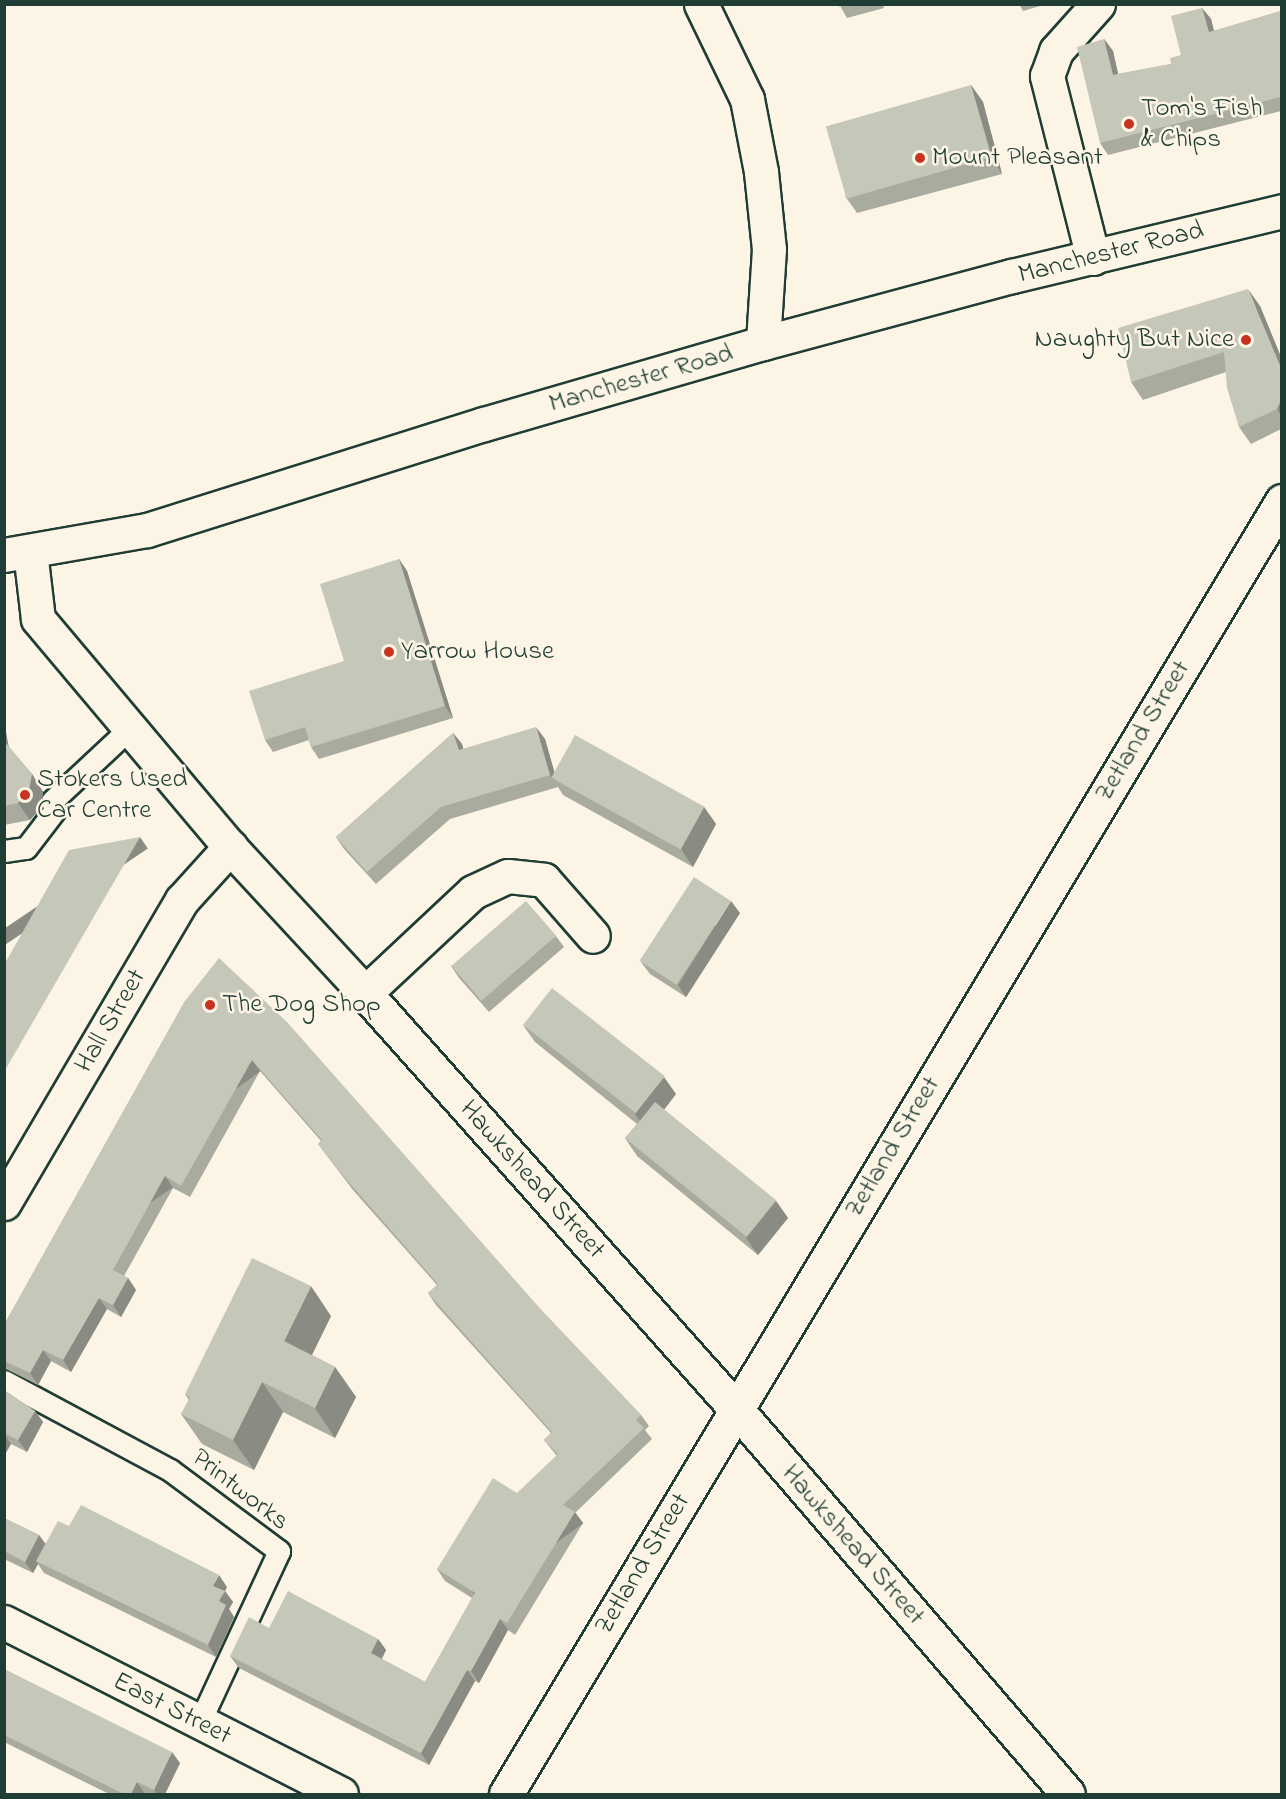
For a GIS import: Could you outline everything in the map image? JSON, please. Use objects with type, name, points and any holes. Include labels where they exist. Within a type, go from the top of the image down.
[{"type":"street","points":[[701,4],[747,99],[761,172],[769,249],[763,343]]},
{"type":"street","points":[[1093,258],[1047,76],[1056,51],[1098,4]]},
{"type":"street","name":"Manchester Road","points":[[17,553],[147,530],[484,424],[763,343],[1281,211]]},
{"type":"street","name":"Zetland Street","points":[[506,1794],[1281,501]]},
{"type":"street","name":"Hawkshead Street","points":[[17,553],[38,618],[230,847],[365,993],[735,1409],[1068,1794]]},
{"type":"street","name":"Hall Street","points":[[4,1203],[183,900],[230,847]]},
{"type":"street","points":[[365,993],[473,892],[508,876],[544,880],[593,936]]},
{"type":"street","name":"East Street","points":[[4,1622],[199,1724],[341,1794]]},
{"type":"lane","points":[[4,851],[26,848],[55,810],[52,801],[130,728]]},
{"type":"lane","name":"Printworks","points":[[4,1381],[170,1470],[279,1551],[199,1724]]},
{"type":"building","points":[[1202,8],[1209,32],[1281,11],[1281,97],[1100,143],[1077,47],[1104,39],[1113,75],[1171,64],[1170,58],[1181,55],[1171,16]]},
{"type":"building","name":"Mount Pleasant","points":[[971,85],[992,157],[847,199],[826,127]]},
{"type":"building","points":[[1248,289],[1281,368],[1281,400],[1277,409],[1239,427],[1227,388],[1224,352],[1131,382],[1118,328]]},
{"type":"building","name":"Yarrow House","points":[[399,559],[445,706],[311,747],[305,727],[265,740],[249,691],[344,661],[320,584]]},
{"type":"building","points":[[536,727],[550,775],[441,807],[367,872],[336,837],[453,733],[459,750]]},
{"type":"building","points":[[575,735],[704,807],[681,850],[551,778]]},
{"type":"building","points":[[4,741],[32,774],[29,791],[18,803],[4,806]]},
{"type":"building","points":[[140,837],[4,1072],[4,965],[69,850]]},
{"type":"building","points":[[694,877],[731,901],[676,985],[640,961]]},
{"type":"building","points":[[526,901],[556,936],[481,1001],[451,966]]},
{"type":"building","points":[[219,958],[287,1022],[545,1314],[641,1415],[636,1420],[644,1428],[563,1505],[575,1512],[507,1623],[500,1619],[471,1671],[467,1670],[421,1753],[230,1656],[249,1617],[269,1628],[288,1591],[378,1639],[371,1653],[425,1682],[475,1593],[437,1569],[493,1478],[517,1493],[558,1454],[544,1440],[552,1432],[428,1293],[438,1284],[345,1178],[318,1144],[322,1140],[252,1060],[181,1186],[165,1176],[113,1270],[128,1278],[113,1305],[99,1298],[63,1360],[43,1350],[30,1373],[4,1361],[4,1325],[185,1001]]},
{"type":"building","points":[[552,988],[665,1076],[636,1113],[523,1025]]},
{"type":"building","points":[[655,1102],[776,1200],[747,1237],[625,1139]]},
{"type":"building","points":[[252,1258],[311,1286],[284,1341],[335,1367],[315,1408],[262,1382],[233,1440],[181,1414],[190,1397],[185,1394]]},
{"type":"building","points":[[4,1390],[35,1411],[18,1440],[4,1433]]},
{"type":"building","points":[[81,1505],[219,1575],[213,1586],[225,1591],[219,1601],[226,1605],[208,1645],[36,1561],[58,1521],[69,1526]]},
{"type":"building","points":[[4,1518],[39,1535],[25,1562],[4,1551]]},
{"type":"building","points":[[4,1669],[172,1752],[154,1790],[137,1782],[131,1794],[124,1794],[4,1735]]},
{"type":"place","name":"Tom's Fish & Chips","points":[[1129,124]]},
{"type":"place","name":"Mount Pleasant","points":[[920,158]]},
{"type":"place","name":"Naughty But Nice","points":[[1246,340]]},
{"type":"place","name":"Yarrow House","points":[[389,652]]},
{"type":"place","name":"Stokers Used Car Centre","points":[[25,795]]},
{"type":"place","name":"The Dog Shop","points":[[210,1005]]}]
